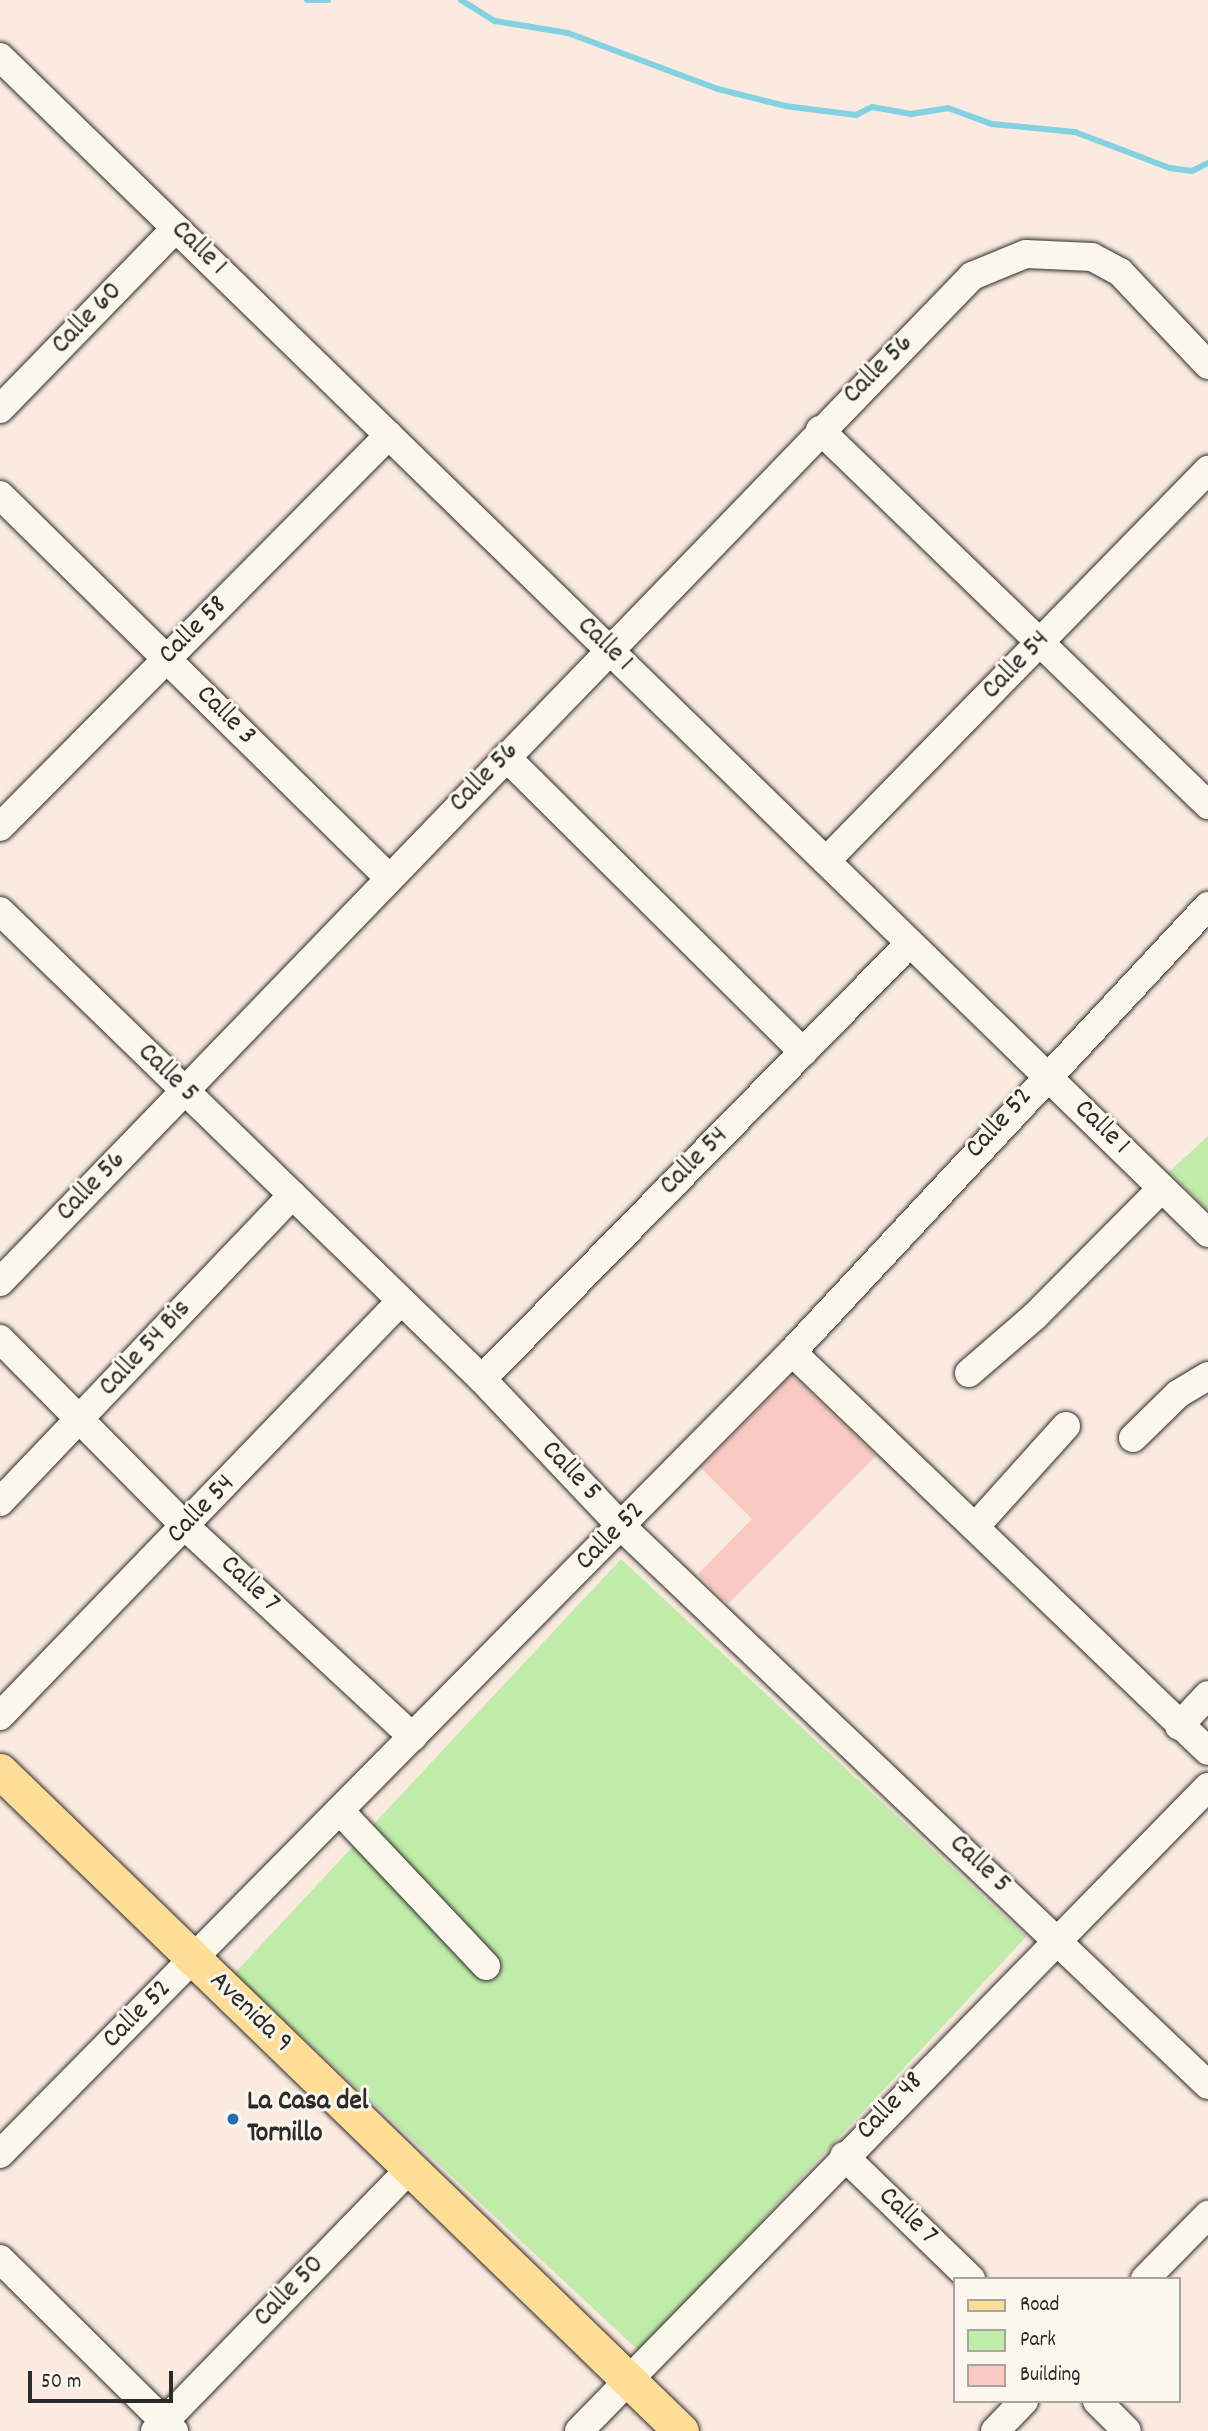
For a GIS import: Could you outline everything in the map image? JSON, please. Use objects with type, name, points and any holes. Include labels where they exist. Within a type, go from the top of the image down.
[{"type":"main road","name":"Avenida 9","points":[[0,1771],[186,1966]]},
{"type":"main road","name":"Avenida 9","points":[[0,1797],[186,1966],[621,2388],[681,2431]]},
{"type":"main road","name":"Avenida 9","points":[[621,2388],[651,2431]]},
{"type":"street","name":"Calle 1","points":[[0,57],[826,861],[908,946],[1045,1074],[1208,1233]]},
{"type":"street","name":"Calle 60","points":[[0,409],[176,228]]},
{"type":"street","name":"Calle 56","points":[[0,1282],[820,430],[972,276],[1026,254],[1092,257],[1120,272],[1208,365]]},
{"type":"street","points":[[820,430],[1208,805]]},
{"type":"street","name":"Calle 58","points":[[0,828],[389,435]]},
{"type":"street","name":"Calle 54","points":[[826,861],[1208,470]]},
{"type":"street","name":"Calle 3","points":[[0,495],[389,878]]},
{"type":"street","points":[[506,757],[803,1052]]},
{"type":"street","name":"Calle 52","points":[[0,2154],[792,1352],[1045,1074],[1208,906]]},
{"type":"street","name":"Calle 5","points":[[0,911],[482,1379],[622,1527],[1056,1937],[1208,2085]]},
{"type":"street","name":"Calle 54","points":[[482,1379],[908,946]]},
{"type":"street","points":[[969,1373],[1035,1316],[1162,1188]]},
{"type":"street","name":"Calle 54 Bis","points":[[0,1502],[292,1195]]},
{"type":"street","name":"Calle 54","points":[[0,1716],[186,1527],[401,1301]]},
{"type":"street","name":"Calle 7","points":[[0,1339],[186,1527],[413,1737]]},
{"type":"street","points":[[792,1352],[1208,1751]]},
{"type":"street","points":[[1133,1438],[1178,1394],[1208,1376]]},
{"type":"street","points":[[975,1527],[1066,1426]]},
{"type":"street","points":[[1179,1726],[1208,1695]]},
{"type":"street","name":"Calle 48","points":[[579,2431],[1056,1937],[1208,1787]]},
{"type":"street","points":[[340,1811],[486,1966]]},
{"type":"street","name":"Calle 7","points":[[844,2156],[969,2277]]},
{"type":"street","name":"Calle 50","points":[[164,2428],[403,2176]]},
{"type":"street","points":[[1147,2277],[1208,2215]]},
{"type":"street","points":[[0,2259],[164,2428]]},
{"type":"street","points":[[995,2431],[1022,2403]]},
{"type":"street","points":[[1099,2403],[1127,2431]]},
{"type":"green space","points":[[1208,1136],[1208,1210],[1169,1172]]},
{"type":"green space","points":[[621,1559],[1026,1937],[639,2352],[234,1974]]},
{"type":"building","points":[[792,1375],[876,1456],[728,1604],[698,1574],[752,1519],[701,1468]]},
{"type":"waterway","points":[[307,0],[328,0]]},
{"type":"waterway","points":[[461,0],[495,21],[568,33],[718,89],[785,106],[856,115],[872,107],[911,114],[948,108],[992,124],[1075,132],[1170,168],[1192,171],[1208,163]]},
{"type":"place","name":"La Casa del Tornillo","points":[[233,2119]]}]
